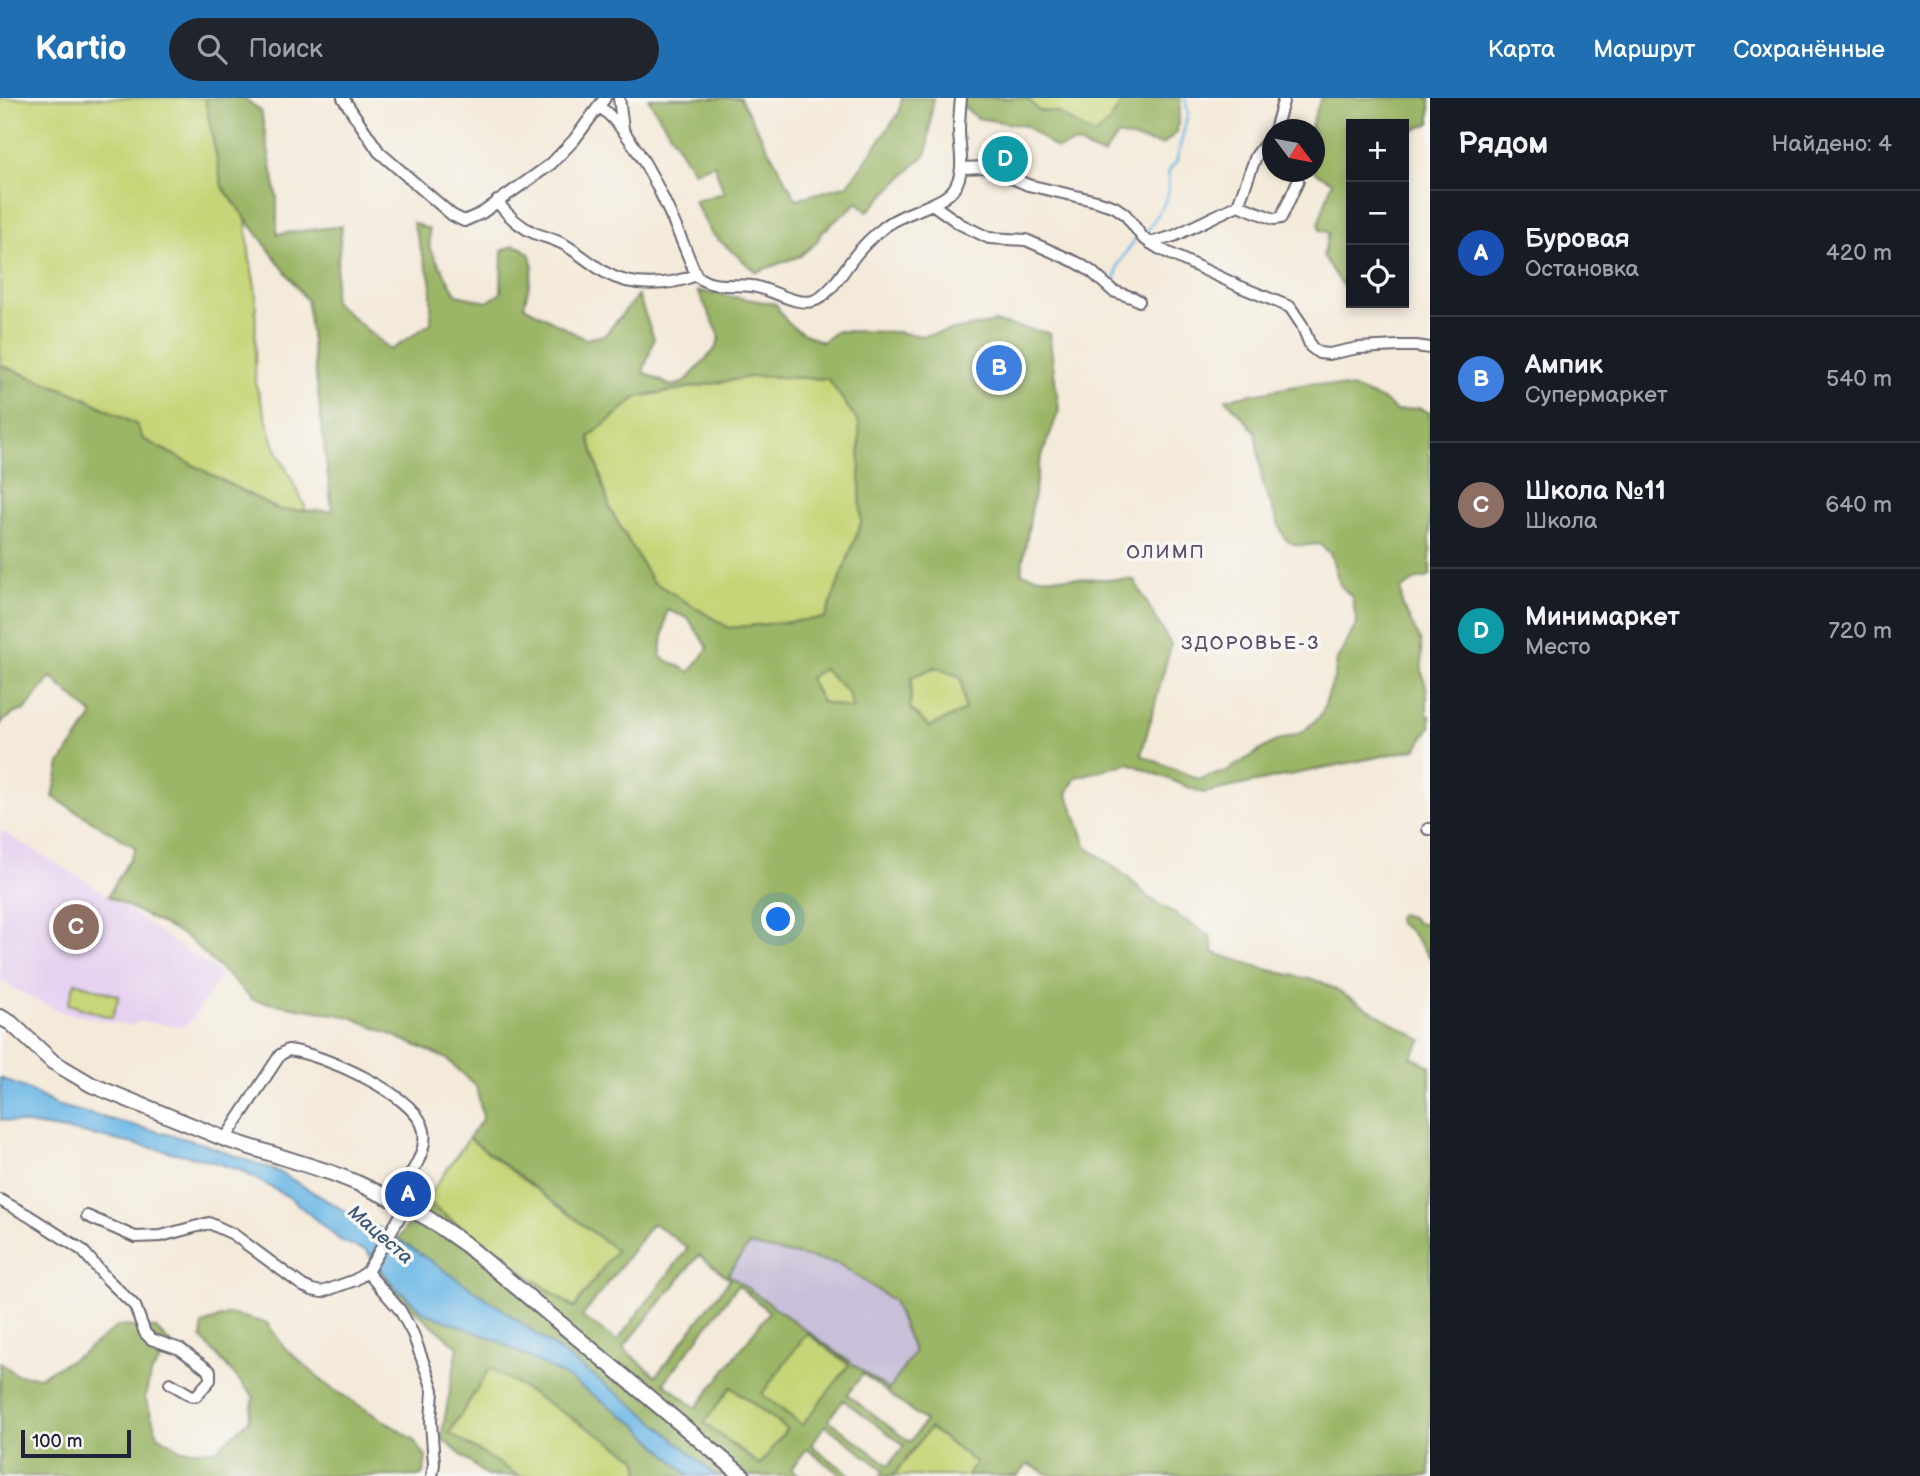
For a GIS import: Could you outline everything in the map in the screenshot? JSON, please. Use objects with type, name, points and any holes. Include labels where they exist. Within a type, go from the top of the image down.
[{"type":"main road","points":[[5,1020],[71,1074],[108,1092],[225,1139],[332,1173],[400,1203],[447,1231],[743,1476]]},
{"type":"street","points":[[343,98],[379,152],[452,215],[464,221],[471,219],[556,159],[602,102],[624,129],[652,177],[700,279],[714,285],[752,286],[803,302],[815,301],[824,295],[858,252],[885,226],[902,215],[950,194],[962,168],[959,129],[961,98]]},
{"type":"street","points":[[619,98],[624,129]]},
{"type":"street","points":[[1278,119],[1284,98]]},
{"type":"street","points":[[1150,243],[1174,236],[1238,205],[1256,156],[1262,148]]},
{"type":"street","points":[[962,168],[987,167],[1038,188],[1106,203],[1125,214],[1138,233],[1150,243],[1187,263],[1290,307],[1302,325],[1311,347],[1319,353],[1399,346],[1430,348]]},
{"type":"street","points":[[1238,205],[1274,219],[1281,218],[1298,182]]},
{"type":"street","points":[[497,201],[525,228],[564,244],[617,278],[664,283],[696,275]]},
{"type":"street","points":[[932,204],[989,238],[1026,240],[1078,263],[1113,290],[1139,301]]},
{"type":"street","points":[[0,1008],[5,1020]]},
{"type":"street","points":[[87,1216],[135,1237],[161,1236],[209,1223],[233,1234],[303,1286],[322,1292],[355,1280],[369,1269],[392,1228],[422,1149],[424,1132],[420,1119],[393,1093],[317,1058],[288,1050],[280,1055],[225,1139]]},
{"type":"street","points":[[0,1200],[82,1250],[135,1306],[145,1333],[151,1339],[180,1349],[210,1371],[209,1380],[196,1395],[192,1396],[170,1383]]},
{"type":"street","points":[[369,1269],[400,1310],[417,1342],[433,1390],[432,1476]]},
{"type":"shaded area","points":[[0,830],[83,879],[221,975],[194,1017],[184,1027],[140,1021],[131,1026],[64,1013],[17,991],[0,978]]},
{"type":"shaded area","points":[[749,1245],[839,1264],[893,1301],[914,1352],[889,1390],[728,1273]]},
{"type":"green space","points":[[0,98],[205,98],[222,186],[246,219],[256,293],[255,382],[275,447],[305,506],[305,511],[279,510],[143,439],[136,425],[81,396],[0,364]]},
{"type":"green space","points":[[205,98],[244,98],[261,111],[277,198],[277,234],[342,226],[333,301],[391,350],[431,323],[431,282],[413,223],[429,229],[430,249],[457,295],[487,302],[501,293],[502,251],[514,245],[522,248],[530,255],[533,267],[524,306],[585,339],[605,335],[638,295],[654,339],[643,372],[671,386],[684,383],[716,348],[720,336],[698,291],[776,304],[794,328],[822,342],[837,331],[898,332],[923,336],[995,322],[1049,333],[1059,410],[1039,464],[1021,573],[1040,577],[1134,580],[1171,645],[1141,755],[1198,779],[1225,772],[1272,743],[1303,732],[1321,715],[1335,675],[1337,660],[1357,623],[1352,597],[1340,585],[1330,553],[1319,544],[1295,545],[1284,537],[1263,485],[1255,431],[1226,399],[1312,383],[1356,389],[1385,401],[1396,411],[1419,408],[1430,413],[1430,577],[1418,579],[1401,589],[1402,604],[1421,642],[1427,714],[1430,716],[1430,727],[1416,749],[1203,793],[1129,763],[1076,777],[1067,793],[1087,847],[1130,879],[1148,897],[1210,936],[1214,953],[1269,970],[1322,982],[1422,1040],[1411,1057],[1430,1066],[1430,1476],[1052,1476],[1028,1464],[1018,1476],[966,1476],[976,1463],[930,1428],[893,1476],[880,1476],[884,1470],[825,1425],[811,1445],[852,1476],[842,1476],[807,1449],[791,1469],[800,1476],[716,1476],[648,1416],[502,1309],[398,1239],[425,1201],[574,1308],[616,1250],[469,1138],[483,1118],[476,1086],[447,1059],[351,1017],[253,1000],[187,937],[108,896],[136,848],[53,797],[60,764],[93,715],[51,677],[25,710],[13,714],[0,726],[0,364],[81,396],[137,425],[143,439],[279,510],[332,511],[307,301],[222,186]],"holes":[[[756,376],[828,379],[859,423],[861,523],[825,618],[729,628],[652,581],[610,509],[589,437],[637,397]],[[667,610],[688,618],[708,648],[690,672],[660,657]],[[935,667],[961,677],[965,710],[929,727],[910,708],[912,677]],[[823,669],[848,692],[853,709],[822,702],[809,678]],[[653,1223],[688,1248],[617,1341],[582,1317]],[[749,1245],[839,1264],[893,1301],[914,1352],[889,1390],[728,1274]],[[699,1255],[730,1279],[656,1376],[623,1348]],[[738,1285],[769,1312],[696,1408],[664,1383]],[[807,1333],[849,1365],[802,1425],[762,1394]],[[863,1374],[925,1421],[910,1442],[847,1395]],[[731,1387],[787,1429],[760,1465],[704,1423]],[[843,1400],[904,1445],[889,1465],[828,1420]]]},
{"type":"green space","points":[[648,98],[740,98],[796,199],[848,185],[899,113],[902,98],[933,98],[927,153],[867,212],[858,202],[821,233],[817,242],[800,256],[756,272],[711,233],[694,201],[724,193],[714,164],[694,172]]},
{"type":"green space","points":[[954,98],[1027,98],[1039,111],[1056,112],[1094,135],[1109,123],[1124,98],[1181,98],[1177,132],[1162,145],[1118,135],[1103,155],[1075,143],[1057,149],[1026,126],[977,118]]},
{"type":"green space","points":[[1027,98],[1124,98],[1109,123],[1094,136],[1056,112],[1039,111]]},
{"type":"green space","points":[[1321,98],[1430,98],[1430,123],[1409,133],[1409,119],[1346,119],[1346,289],[1323,256],[1329,233],[1320,230],[1319,222],[1332,182],[1325,178],[1325,119],[1314,119]]},
{"type":"green space","points":[[756,376],[828,379],[859,423],[861,523],[825,619],[729,628],[652,581],[610,509],[589,437],[637,397]]},
{"type":"green space","points":[[935,667],[961,677],[965,710],[929,727],[910,708],[912,676]]},
{"type":"green space","points":[[823,669],[848,692],[854,710],[822,702],[809,678]]},
{"type":"green space","points":[[1400,914],[1411,917],[1419,924],[1430,923],[1430,957],[1410,931],[1398,923],[1397,917]]},
{"type":"green space","points":[[75,982],[119,996],[112,1018],[68,1004]]},
{"type":"green space","points":[[469,1138],[616,1250],[574,1308],[425,1201]]},
{"type":"green space","points":[[367,1251],[394,1286],[425,1313],[494,1339],[567,1377],[637,1425],[689,1476],[637,1476],[640,1471],[637,1458],[490,1368],[449,1433],[519,1476],[487,1476],[441,1438],[458,1347],[392,1291]]},
{"type":"green space","points":[[229,1314],[267,1323],[284,1347],[328,1386],[413,1439],[426,1457],[421,1476],[0,1476],[0,1362],[17,1375],[39,1377],[80,1355],[118,1326],[155,1328],[171,1344],[150,1375],[145,1398],[158,1435],[182,1450],[217,1450],[249,1420],[254,1397],[201,1338],[203,1324]]},
{"type":"green space","points":[[807,1333],[849,1365],[803,1426],[761,1394]]},
{"type":"green space","points":[[490,1368],[637,1458],[640,1471],[637,1476],[519,1476],[449,1434]]},
{"type":"green space","points":[[731,1387],[787,1429],[760,1465],[704,1423]]},
{"type":"green space","points":[[930,1428],[976,1463],[966,1476],[893,1476]]},
{"type":"water","name":"Мацеста","points":[[0,1078],[56,1105],[201,1143],[279,1172],[398,1239],[502,1309],[648,1416],[716,1476],[689,1476],[637,1425],[567,1377],[494,1339],[425,1313],[394,1286],[367,1251],[341,1241],[289,1197],[240,1170],[203,1159],[78,1132],[1,1120]]},
{"type":"waterway","points":[[1142,233],[1148,230],[1168,194],[1169,173],[1176,163],[1188,113],[1185,98]]},
{"type":"waterway","points":[[1114,286],[1118,265],[1137,236]]},
{"type":"place","name":"Минимаркет","points":[[1005,159]]},
{"type":"place","name":"Ампик","points":[[999,368]]},
{"type":"place","name":"Школа №11","points":[[76,927]]},
{"type":"place","name":"Буровая","points":[[408,1194]]},
{"type":"district","name":"ОЛИМП","points":[[1166,551]]},
{"type":"district","name":"ЗДОРОВЬЕ-3","points":[[1251,642]]}]
